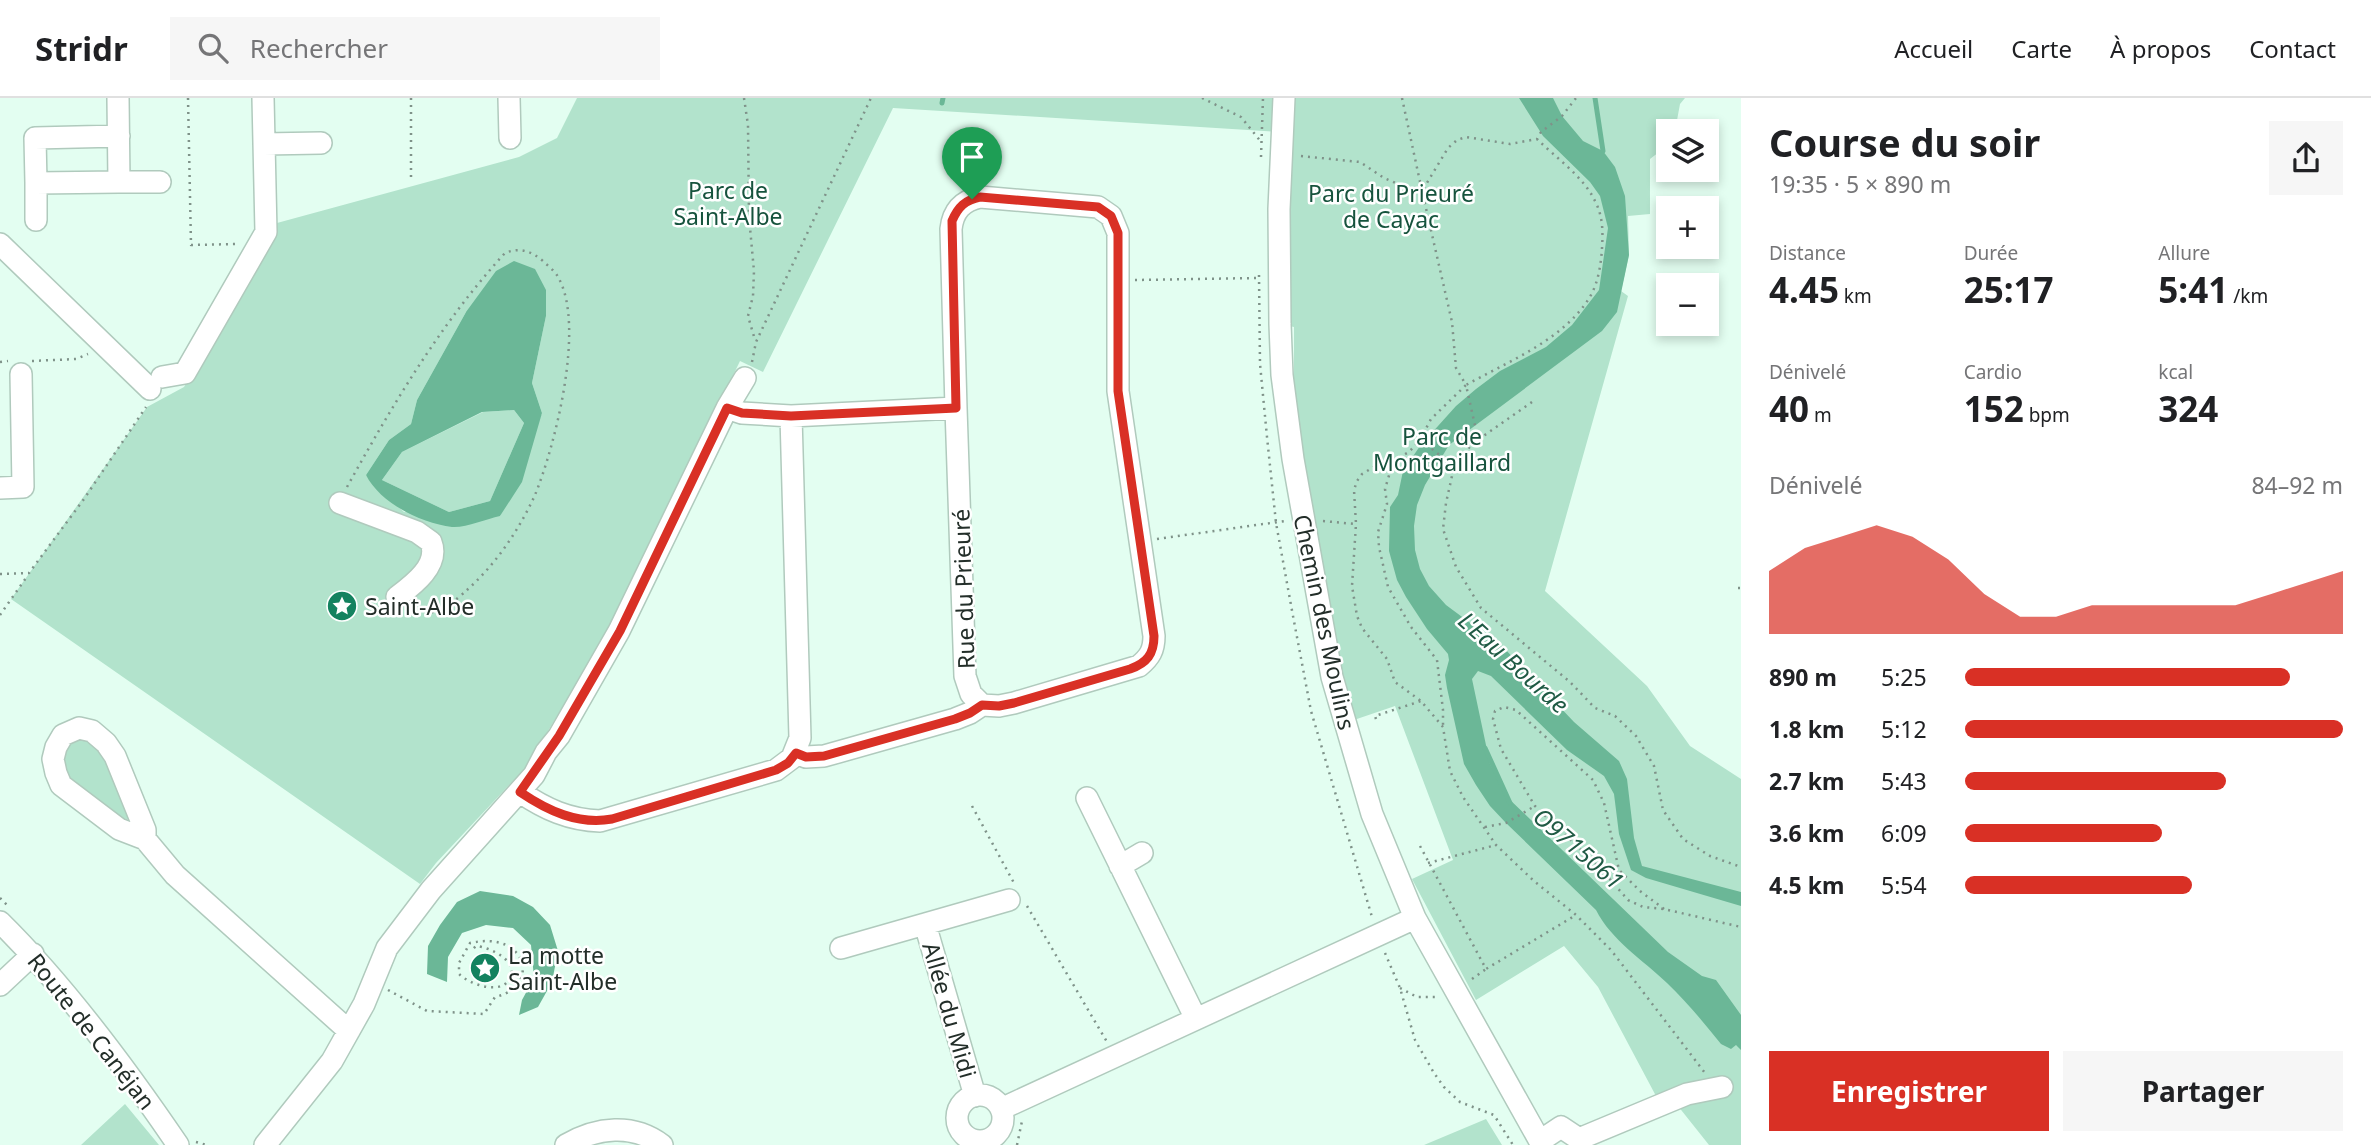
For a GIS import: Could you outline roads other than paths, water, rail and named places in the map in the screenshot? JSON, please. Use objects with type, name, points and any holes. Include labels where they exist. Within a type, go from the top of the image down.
[{"type":"street","points":[[118,98],[119,182]]},
{"type":"street","points":[[0,244],[107,347],[156,383],[185,373],[266,232],[263,98]]},
{"type":"street","points":[[509,98],[510,138]]},
{"type":"street","name":"Chemin des Moulins","points":[[1284,98],[1279,244],[1282,375],[1310,558],[1332,677],[1372,814],[1415,918],[1541,1143]]},
{"type":"street","points":[[36,220],[35,138],[119,136]]},
{"type":"street","points":[[264,144],[321,143]]},
{"type":"street","points":[[36,183],[160,181]]},
{"type":"street","name":"Rue du Prieuré","points":[[980,197],[1098,207],[1111,216],[1118,233],[1118,391],[1154,636],[1154,646],[1147,660],[1130,669],[999,706],[982,705],[971,694],[965,676],[956,408],[951,229],[956,213],[965,202],[980,197]]},
{"type":"street","points":[[0,488],[23,487],[19,366]]},
{"type":"street","points":[[265,1145],[332,1061],[373,982],[387,948],[424,900],[520,792],[559,736],[620,631],[727,408],[745,378]]},
{"type":"street","points":[[727,408],[742,413],[791,416],[956,408]]},
{"type":"street","points":[[520,792],[547,810],[572,818],[600,821],[776,770],[788,763],[796,753],[800,738],[791,416]]},
{"type":"street","points":[[340,503],[417,532],[431,542],[432,558],[403,604]]},
{"type":"street","points":[[796,753],[806,757],[824,756],[955,719],[982,705]]},
{"type":"street","points":[[145,839],[145,830],[116,756],[106,743],[92,731],[79,729],[63,734],[53,759],[61,785],[118,828],[145,839],[175,875],[349,1031]]},
{"type":"street","points":[[1087,798],[1196,1019]]},
{"type":"street","points":[[1120,866],[1142,853]]},
{"type":"street","name":"Allée du Midi","points":[[851,952],[925,924],[1004,907]]},
{"type":"street","points":[[1001,1109],[1415,918]]},
{"type":"street","name":"Route de Canéjan","points":[[0,922],[33,954],[178,1145]]},
{"type":"street","name":"Allée du Midi","points":[[925,924],[975,1096]]},
{"type":"street","points":[[0,985],[33,954]]},
{"type":"street","points":[[1541,1143],[1561,1127],[1579,1142],[1687,1094],[1722,1087]]},
{"type":"street","points":[[975,1096],[993,1099],[1001,1109],[1002,1125],[999,1132],[986,1140],[970,1139],[960,1128],[958,1112],[967,1100],[975,1096]]},
{"type":"street","points":[[566,1145],[594,1132],[612,1130],[633,1130],[662,1145]]},
{"type":"water","name":"L'Eau Bourde","points":[[1519,98],[1553,98],[1562,116],[1583,141],[1603,151],[1615,167],[1625,196],[1629,255],[1617,312],[1602,331],[1449,445],[1425,485],[1417,505],[1415,550],[1420,569],[1429,586],[1446,605],[1504,648],[1574,722],[1619,761],[1627,779],[1634,838],[1642,866],[1741,892],[1741,906],[1646,878],[1631,870],[1619,834],[1614,794],[1604,776],[1567,750],[1491,676],[1478,671],[1472,679],[1490,764],[1506,796],[1668,952],[1702,976],[1716,980],[1741,1015],[1741,1050],[1736,1045],[1731,1049],[1721,1044],[1674,990],[1610,931],[1596,910],[1490,806],[1464,764],[1445,675],[1448,654],[1406,597],[1397,580],[1389,551],[1390,507],[1398,495],[1403,471],[1420,446],[1456,406],[1476,389],[1500,371],[1546,347],[1572,325],[1599,290],[1608,228],[1600,196],[1590,182],[1543,136]]},
{"type":"water","points":[[514,261],[535,269],[546,290],[546,316],[532,383],[542,413],[522,482],[500,516],[463,526],[440,525],[391,503],[372,485],[366,475],[389,440],[411,424],[417,400],[466,312],[496,271]],"holes":[[[514,410],[524,423],[490,501],[449,512],[382,480],[402,452],[482,412]]]},
{"type":"water","points":[[480,891],[513,896],[533,907],[550,925],[558,951],[552,982],[538,1007],[519,1015],[522,1000],[534,978],[531,945],[513,928],[486,925],[462,933],[448,957],[447,982],[427,974],[428,946],[440,925],[457,902]]},
{"type":"waterway","points":[[942,103],[943,98]]},
{"type":"waterway","points":[[1595,98],[1603,151]]},
{"type":"waterway","name":"O9715061","points":[[1485,748],[1510,803]]},
{"type":"place","name":"Saint-Albe","points":[[342,606]]},
{"type":"place","name":"La motte Saint-Albe","points":[[485,968]]},
{"type":"park label","name":"Parc de Saint-Albe","points":[[728,203]]},
{"type":"park label","name":"Parc du Prieuré de Cayac","points":[[1391,206]]},
{"type":"park label","name":"Parc de Montgaillard","points":[[1442,449]]}]
